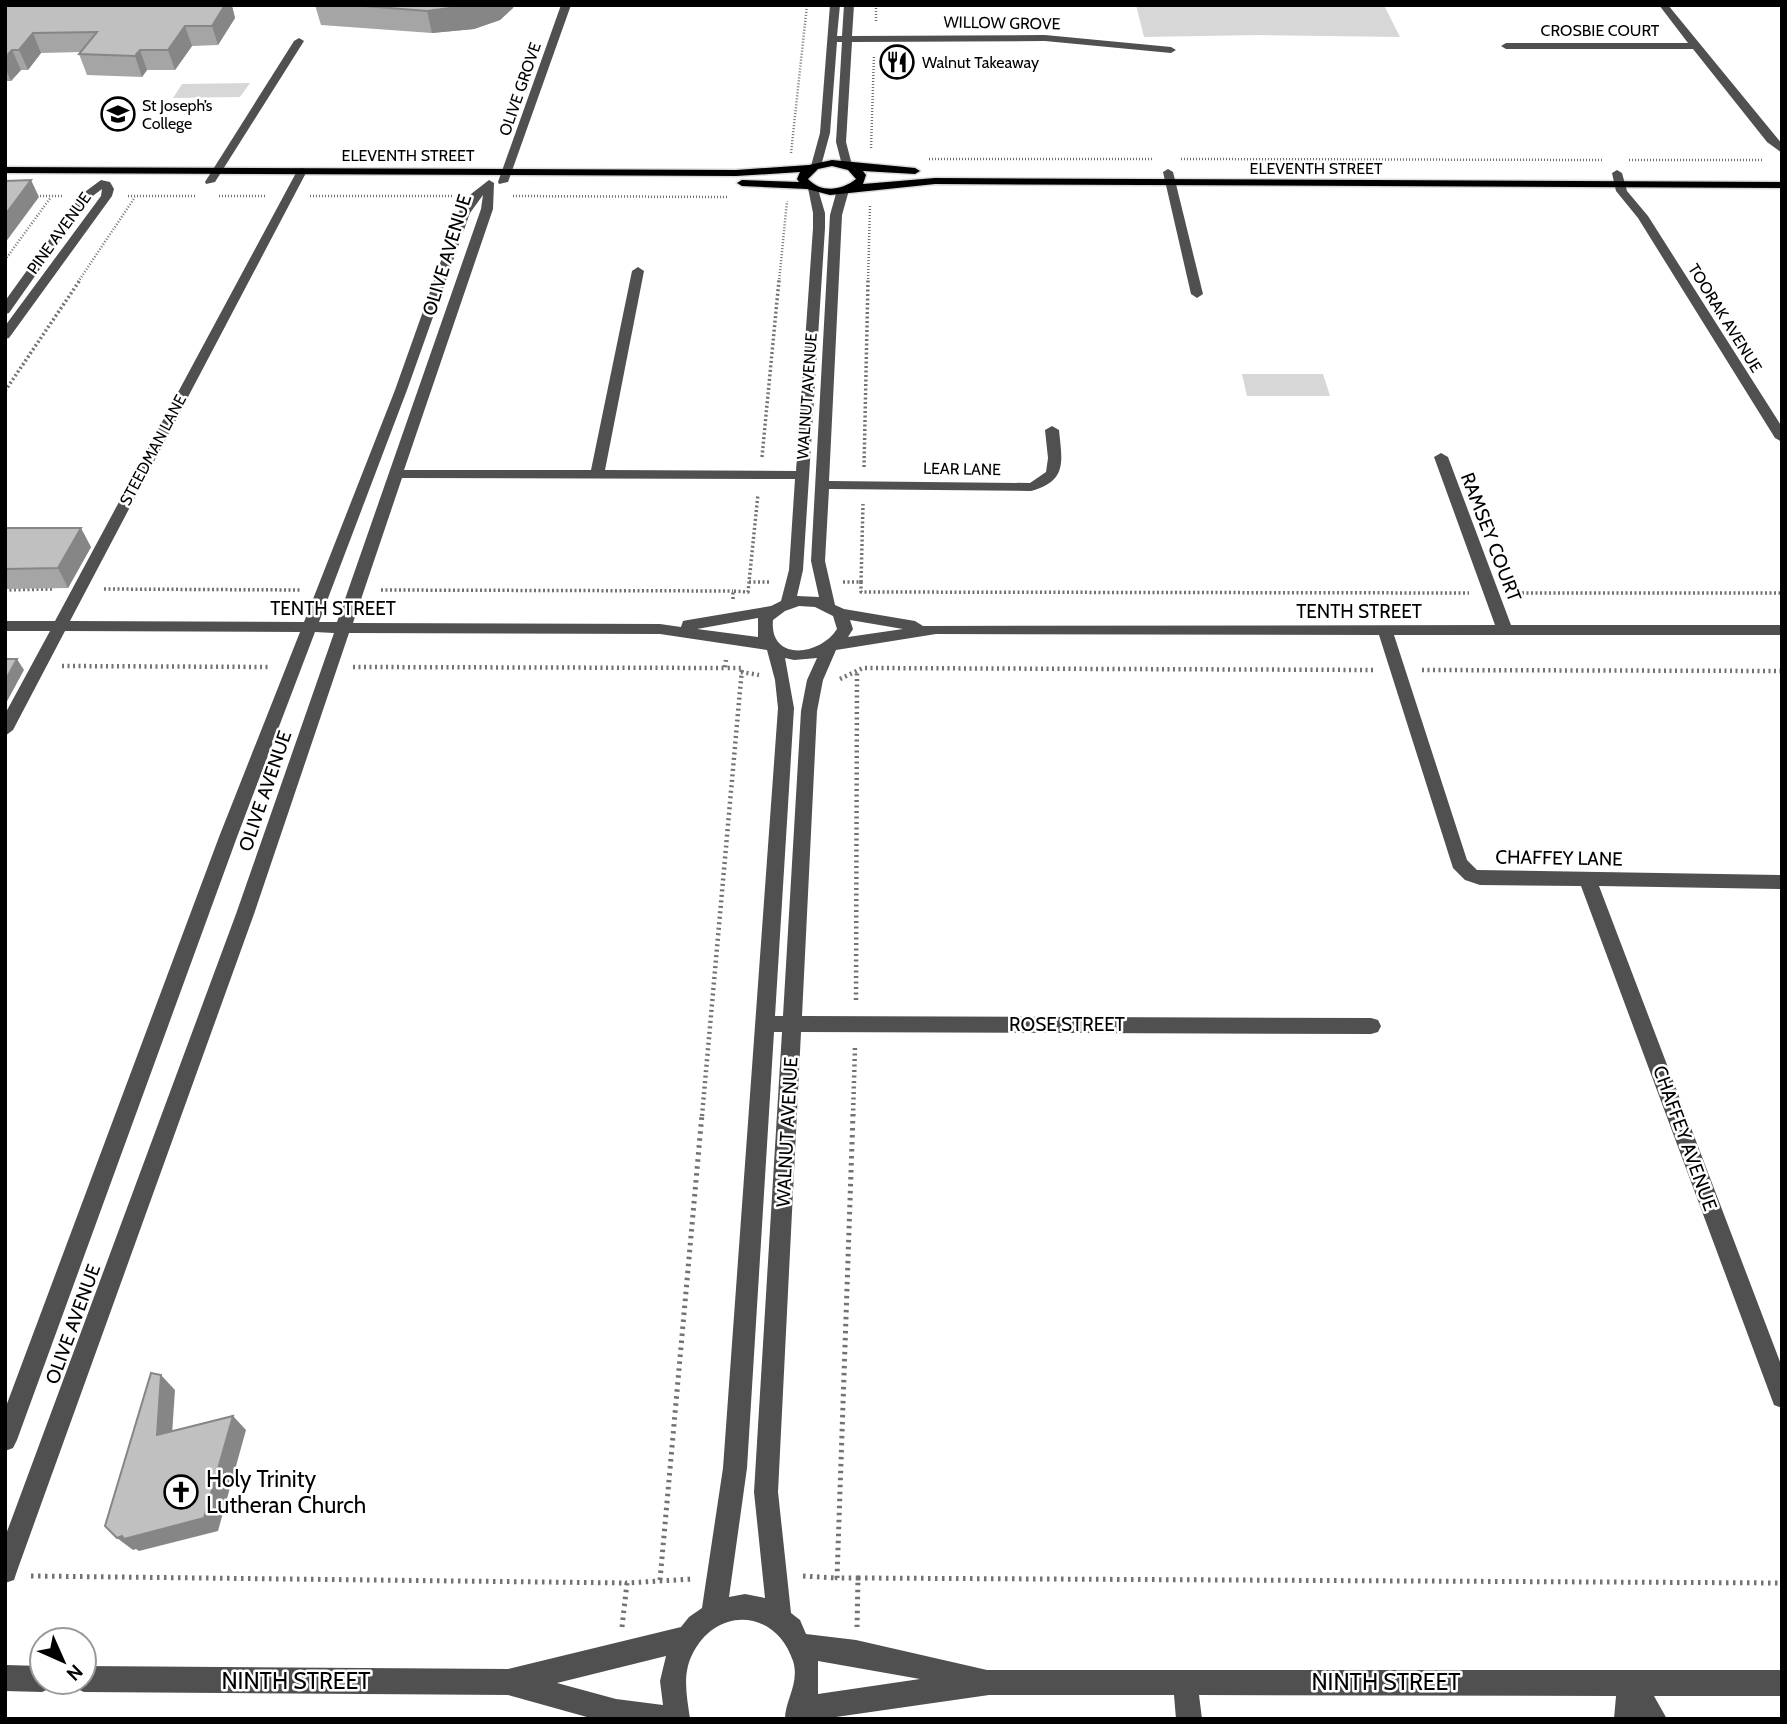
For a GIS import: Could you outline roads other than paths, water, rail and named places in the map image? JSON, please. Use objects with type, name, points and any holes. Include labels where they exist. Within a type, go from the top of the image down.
[{"type":"main road","name":"ELEVENTH STREET","points":[[299,176],[493,186],[736,173],[847,162],[912,171],[1169,178]]},
{"type":"main road","points":[[847,162],[861,175],[861,180],[847,189]]},
{"type":"main road","points":[[811,187],[802,179],[806,171],[814,167]]},
{"type":"main road","name":"ELEVENTH STREET","points":[[5,170],[113,170],[213,176],[299,176],[493,186],[781,184],[827,191],[935,181],[1169,178],[1782,184]]},
{"type":"main road","name":"PINE AVENUE","points":[[104,182],[113,170]]},
{"type":"main road","name":"ELEVENTH STREET","points":[[1622,181],[1782,173]]},
{"type":"main road","name":"ELEVENTH STREET","points":[[5,182],[146,182],[213,176]]},
{"type":"street","name":"OLIVE GROVE","points":[[493,186],[566,5]]},
{"type":"street","points":[[814,167],[821,153],[825,133],[835,5]]},
{"type":"street","points":[[847,162],[849,5]]},
{"type":"street","points":[[1663,5],[1770,140],[1782,161]]},
{"type":"street","name":"WILLOW GROVE","points":[[833,39],[1045,38],[1171,50]]},
{"type":"street","points":[[213,176],[299,41]]},
{"type":"street","name":"CROSBIE COURT","points":[[1506,47],[1695,46]]},
{"type":"street","points":[[1770,140],[1782,150]]},
{"type":"street","name":"STEEDMAN LANE","points":[[5,730],[299,176]]},
{"type":"street","points":[[1169,178],[1197,294]]},
{"type":"street","name":"TOORAK AVENUE","points":[[1622,181],[1625,199],[1642,216],[1782,438]]},
{"type":"street","name":"PINE AVENUE","points":[[5,310],[86,196],[104,182],[108,189],[106,196],[5,335]]},
{"type":"street","name":"OLIVE AVENUE","points":[[12,1574],[245,914],[493,186]]},
{"type":"street","name":"OLIVE AVENUE","points":[[5,1440],[228,837],[401,390],[464,213],[493,186]]},
{"type":"street","name":"WALNUT AVENUE","points":[[788,603],[794,581],[819,220],[811,187]]},
{"type":"street","name":"WALNUT AVENUE","points":[[834,609],[821,582],[818,561],[836,215],[847,189]]},
{"type":"street","points":[[597,475],[638,271]]},
{"type":"street","name":"LEAR LANE","points":[[822,485],[1042,485],[1051,479],[1054,471],[1052,430]]},
{"type":"street","name":"RAMSEY COURT","points":[[1441,457],[1505,630]]},
{"type":"street","points":[[396,474],[801,475]]},
{"type":"street","points":[[808,601],[834,609],[845,629],[832,647],[817,653],[794,655],[771,645],[763,627],[773,611],[788,603],[808,601]]},
{"type":"street","name":"TENTH STREET","points":[[834,609],[936,629]]},
{"type":"street","name":"TENTH STREET","points":[[660,629],[773,611]]},
{"type":"street","name":"TENTH STREET","points":[[5,626],[660,629],[729,636],[771,645]]},
{"type":"street","name":"TENTH STREET","points":[[832,647],[936,629],[1782,630]]},
{"type":"street","name":"CHAFFEY LANE","points":[[1385,630],[1459,863],[1464,870],[1480,878],[1782,882]]},
{"type":"street","name":"WALNUT AVENUE","points":[[714,1613],[735,1468],[786,708],[785,691],[771,645]]},
{"type":"street","name":"WALNUT AVENUE","points":[[779,1617],[766,1492],[809,711],[815,680],[832,647]]},
{"type":"street","name":"CHAFFEY AVENUE","points":[[1588,880],[1782,1397]]},
{"type":"street","name":"ROSE STREET","points":[[764,1024],[1371,1026]]},
{"type":"street","points":[[677,1719],[671,1700],[671,1678],[675,1658],[685,1639],[698,1624],[714,1613],[747,1606],[764,1609],[779,1617],[792,1630],[802,1646],[807,1666],[807,1687],[798,1714]]},
{"type":"street","name":"NINTH STREET","points":[[98,1679],[508,1682],[685,1639]]},
{"type":"street","name":"NINTH STREET","points":[[802,1646],[856,1653],[989,1682]]},
{"type":"street","points":[[5,1678],[28,1679]]},
{"type":"street","name":"NINTH STREET","points":[[508,1682],[617,1712],[671,1719]]},
{"type":"street","name":"NINTH STREET","points":[[798,1714],[989,1682],[1782,1683]]},
{"type":"street","points":[[1185,1682],[1189,1719]]},
{"type":"street","points":[[1627,1719],[1630,1682]]},
{"type":"street","points":[[1630,1682],[1654,1719]]},
{"type":"place","name":"Walnut Takeaway","points":[[897,62]]},
{"type":"place","name":"St Joseph’s College","points":[[118,114]]},
{"type":"place","name":"Holy Trinity Lutheran Church","points":[[181,1492]]}]
